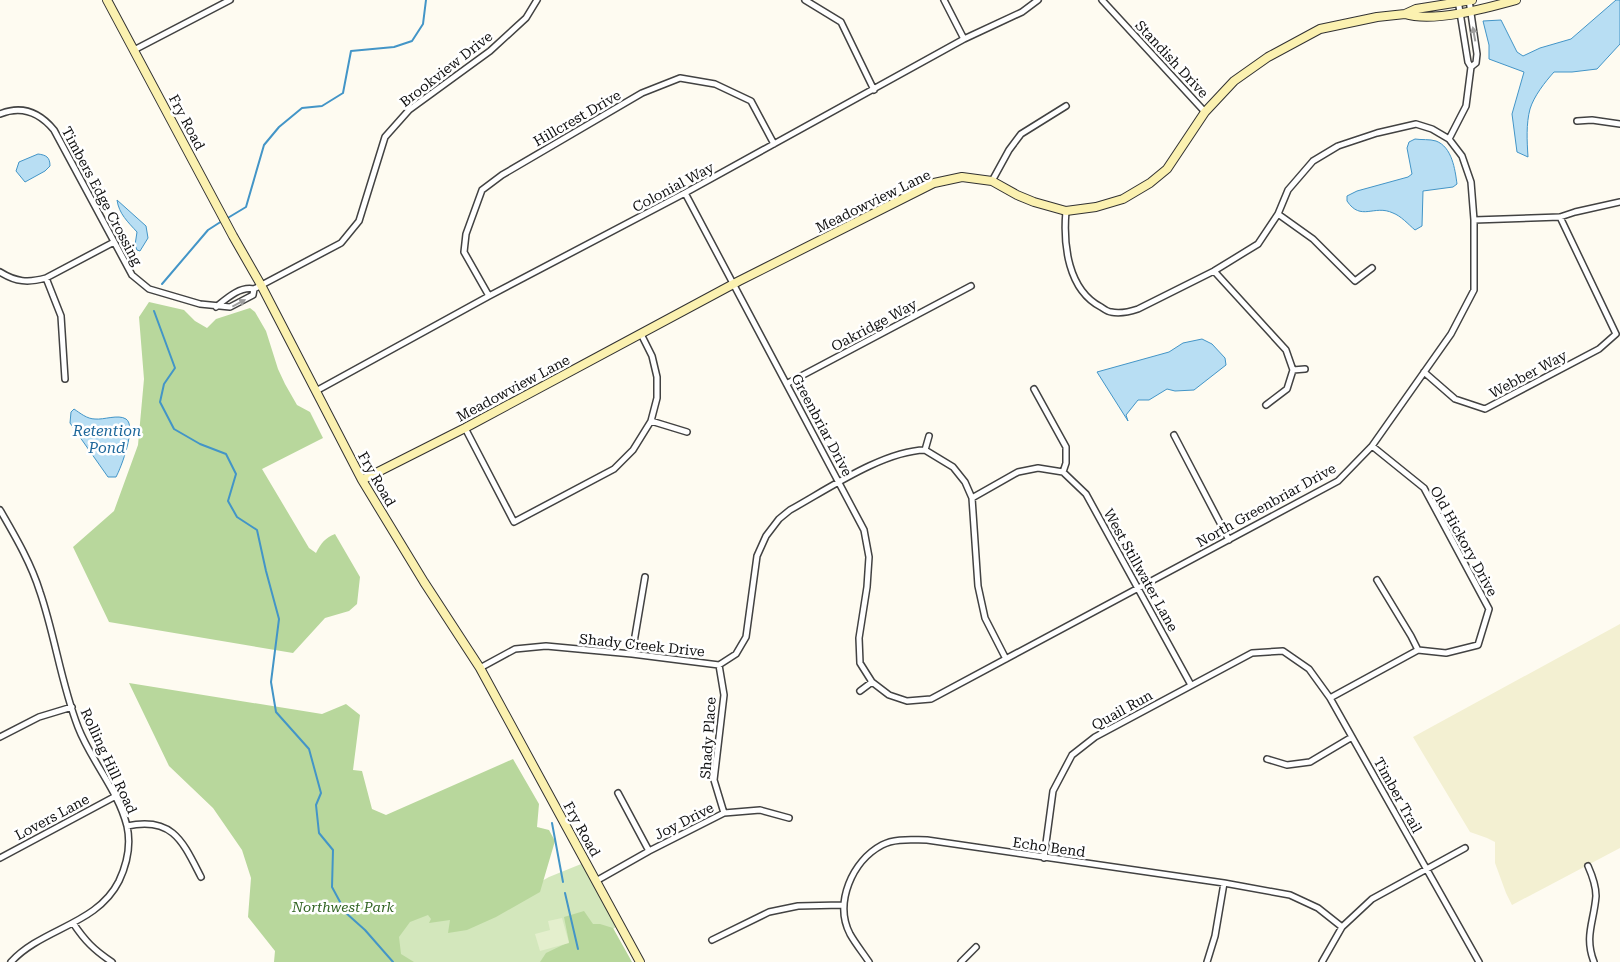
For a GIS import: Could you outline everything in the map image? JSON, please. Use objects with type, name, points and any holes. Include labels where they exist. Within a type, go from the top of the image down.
[{"type":"street","name":"Fry Road","points":[[107,0],[233,236],[258,287],[316,390],[362,480],[424,582],[480,668],[640,962]]},
{"type":"street","points":[[134,50],[230,0]]},
{"type":"street","name":"Brookview Drive","points":[[258,287],[341,243],[359,221],[385,137],[409,110],[490,51],[526,18],[537,0]]},
{"type":"street","points":[[805,0],[841,22],[874,90]]},
{"type":"street","points":[[944,0],[964,40]]},
{"type":"street","name":"Colonial Way","points":[[316,390],[685,193],[964,40],[1022,12],[1038,0]]},
{"type":"street","name":"Standish Drive","points":[[1102,0],[1205,112]]},
{"type":"street","points":[[1470,0],[1477,54],[1476,63],[1471,67]]},
{"type":"street","name":"Meadowview Lane","points":[[362,480],[465,428],[734,284],[934,183],[962,177],[992,182],[1017,196],[1066,211],[1096,207],[1123,198],[1150,183],[1167,168],[1205,112],[1234,81],[1268,57],[1320,29],[1470,0]]},
{"type":"street","name":"Meadowview Lane","points":[[1405,14],[1416,18],[1460,13],[1516,0]]},
{"type":"street","points":[[1066,211],[1066,246],[1074,278],[1081,291],[1090,301],[1110,312],[1125,313],[1138,310],[1214,271],[1258,244],[1278,214],[1288,190],[1313,161],[1338,146],[1377,133],[1416,124],[1432,129],[1449,139],[1466,106],[1471,67],[1468,62],[1458,1]]},
{"type":"street","name":"Hillcrest Drive","points":[[489,296],[464,252],[466,234],[482,190],[502,175],[642,93],[680,78],[714,84],[751,101],[774,144]]},
{"type":"street","points":[[992,182],[1008,150],[1021,134],[1066,106]]},
{"type":"street","name":"Timbers Edge Crossing","points":[[0,114],[13,110],[26,110],[37,114],[54,130],[132,275],[149,289],[200,304],[230,307],[253,295],[258,287]]},
{"type":"street","points":[[1577,121],[1592,120],[1620,124]]},
{"type":"street","name":"North Greenbriar Drive","points":[[872,682],[889,695],[907,701],[931,698],[1338,481],[1372,446],[1451,334],[1474,290],[1474,220],[1471,182],[1462,156],[1449,139]]},
{"type":"street","name":"Greenbriar Drive","points":[[685,193],[788,383],[864,530],[869,557],[867,587],[858,638],[860,663],[872,682]]},
{"type":"street","points":[[1474,220],[1560,217],[1620,202]]},
{"type":"street","points":[[1278,214],[1313,239],[1356,280],[1372,268]]},
{"type":"street","name":"Webber Way","points":[[1424,372],[1456,399],[1485,409],[1599,349],[1616,334],[1560,217]]},
{"type":"street","points":[[0,272],[22,282],[46,278],[114,242]]},
{"type":"street","points":[[1214,271],[1286,350],[1293,370],[1287,389],[1266,405]]},
{"type":"street","points":[[46,278],[61,316],[65,380]]},
{"type":"street","name":"Oakridge Way","points":[[788,383],[971,286]]},
{"type":"street","points":[[216,306],[246,287],[258,287]]},
{"type":"street","points":[[465,428],[514,522],[614,469],[633,450],[651,421],[657,398],[657,377],[652,356],[641,334]]},
{"type":"street","points":[[1293,370],[1304,369]]},
{"type":"street","points":[[972,498],[1018,472],[1038,468],[1063,472],[1066,463],[1066,447],[1034,389]]},
{"type":"street","points":[[651,421],[687,432]]},
{"type":"street","points":[[1174,435],[1229,540]]},
{"type":"street","points":[[928,436],[925,450],[953,467],[965,482],[972,498],[978,586],[985,618],[1006,659]]},
{"type":"street","name":"Old Hickory Drive","points":[[1372,446],[1424,488],[1489,609],[1478,645],[1446,653],[1418,650]]},
{"type":"street","name":"Shady Creek Drive","points":[[480,668],[515,649],[546,646],[719,665],[736,654],[746,637],[757,556],[766,536],[779,519],[790,510],[887,457],[911,450],[925,450]]},
{"type":"street","name":"West Stillwater Lane","points":[[1063,472],[1086,494],[1191,685]]},
{"type":"street","name":"Rolling Hill Road","points":[[0,510],[27,560],[40,590],[72,707],[82,735],[122,812],[127,826],[128,852],[126,863],[118,882],[98,908],[27,948],[11,962]]},
{"type":"street","points":[[632,654],[644,577]]},
{"type":"street","points":[[1330,698],[1418,650],[1377,580]]},
{"type":"street","name":"Quail Run","points":[[1044,858],[1053,790],[1072,755],[1095,737],[1252,653],[1283,651]]},
{"type":"street","name":"Timber Trail","points":[[1283,651],[1309,669],[1330,698],[1479,962]]},
{"type":"street","name":"Shady Place","points":[[719,665],[724,695],[714,780],[724,813]]},
{"type":"street","points":[[860,691],[872,682]]},
{"type":"street","points":[[0,737],[39,717],[72,707]]},
{"type":"street","points":[[1267,759],[1287,765],[1310,762],[1352,737]]},
{"type":"street","points":[[618,793],[649,851]]},
{"type":"street","name":"Lovers Lane","points":[[0,858],[114,797]]},
{"type":"street","name":"Joy Drive","points":[[596,881],[649,851],[724,813],[760,810],[789,818]]},
{"type":"street","points":[[127,826],[154,824],[173,832],[186,848],[201,877]]},
{"type":"street","name":"Echo Bend","points":[[842,905],[851,878],[862,860],[882,844],[902,840],[927,840],[1224,883],[1290,895],[1318,908],[1342,927]]},
{"type":"street","points":[[1322,962],[1342,927],[1372,899],[1465,848]]},
{"type":"street","points":[[1588,866],[1596,896],[1588,941],[1589,951],[1594,962]]},
{"type":"street","points":[[1207,962],[1215,936],[1224,883]]},
{"type":"street","points":[[712,940],[770,912],[798,906],[842,905],[849,932],[869,962]]},
{"type":"street","points":[[73,923],[85,941],[112,962]]},
{"type":"street","points":[[961,962],[976,947]]},
{"type":"shaded area","points":[[1620,624],[1620,848],[1512,905],[1495,863],[1495,842],[1470,832],[1413,737]]},
{"type":"green space","points":[[149,302],[184,310],[195,321],[207,328],[216,319],[250,308],[255,312],[266,331],[278,369],[285,384],[297,405],[310,412],[323,438],[262,469],[309,548],[316,553],[324,541],[335,534],[360,577],[357,604],[349,611],[325,618],[293,653],[109,622],[73,547],[114,511],[138,445],[144,379],[139,317]]},
{"type":"green space","points":[[129,683],[322,714],[346,704],[360,715],[353,770],[362,771],[372,809],[386,815],[513,759],[539,804],[537,827],[549,830],[555,841],[540,892],[496,917],[467,930],[448,933],[450,920],[429,923],[431,919],[428,915],[410,922],[399,937],[401,954],[414,962],[274,962],[275,951],[248,917],[251,878],[242,850],[213,808],[169,766]]},
{"type":"green space","name":"Northwest Park","points":[[362,838],[499,905],[549,877],[586,862],[620,925],[550,962],[309,962]]},
{"type":"green space","points":[[584,911],[593,924],[613,928],[632,962],[540,962],[546,953],[569,942],[564,917]]},
{"type":"green space","points":[[562,918],[569,943],[540,951],[535,934],[550,930],[548,921]]},
{"type":"water","points":[[1616,0],[1620,0],[1620,44],[1597,69],[1554,72],[1537,94],[1530,109],[1527,127],[1528,157],[1517,152],[1512,114],[1524,72],[1489,59],[1489,45],[1483,21],[1501,20],[1517,52],[1523,56],[1540,48],[1571,39]]},
{"type":"water","points":[[1415,139],[1436,141],[1446,148],[1452,159],[1457,184],[1453,187],[1423,191],[1422,226],[1415,230],[1402,218],[1393,213],[1380,210],[1363,212],[1352,207],[1347,201],[1347,196],[1357,191],[1408,177],[1412,174],[1407,148],[1409,142]]},
{"type":"water","points":[[38,154],[47,157],[50,166],[45,171],[25,182],[16,171],[19,162]]},
{"type":"water","points":[[117,200],[146,226],[148,238],[140,251],[137,250],[135,245],[137,232],[122,214]]},
{"type":"water","points":[[1202,339],[1212,344],[1225,358],[1226,365],[1194,390],[1175,391],[1167,389],[1149,400],[1138,400],[1126,415],[1128,421],[1097,372],[1169,352],[1183,343]]},
{"type":"water","name":"Retention Pond","points":[[74,409],[92,419],[119,417],[126,419],[129,423],[130,430],[127,447],[116,477],[108,477],[70,423],[71,412]]},
{"type":"waterway","points":[[226,219],[246,207],[264,145],[279,127],[302,108],[322,106],[343,93],[351,51],[394,47],[412,41],[423,24],[426,0]]},
{"type":"waterway","points":[[162,284],[208,230],[222,221]]},
{"type":"waterway","points":[[154,311],[175,368],[164,384],[160,402],[174,429],[200,444],[226,454],[236,474],[228,501],[237,517],[257,530],[279,619],[271,682],[276,712],[309,749],[321,793],[316,805],[319,833],[333,850],[332,887],[346,913],[365,930],[393,962]]},
{"type":"waterway","points":[[552,823],[563,882]]},
{"type":"waterway","points":[[565,893],[578,949]]}]
